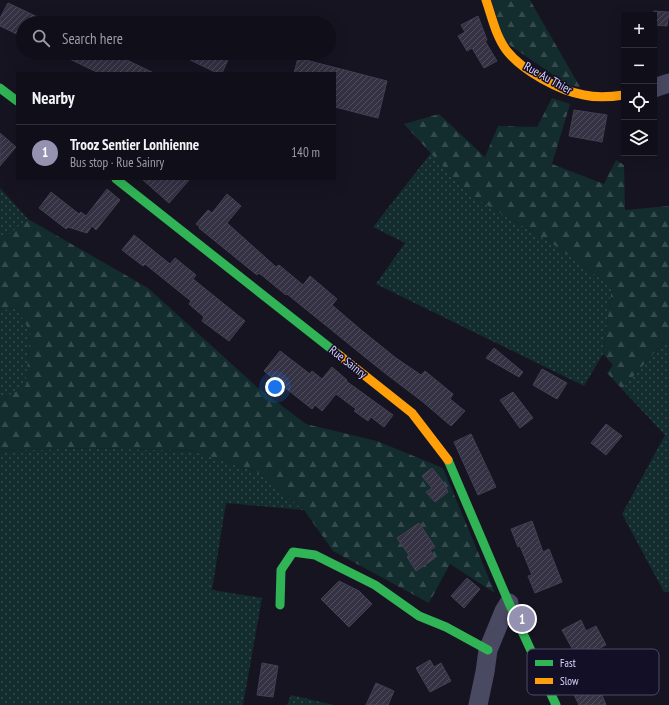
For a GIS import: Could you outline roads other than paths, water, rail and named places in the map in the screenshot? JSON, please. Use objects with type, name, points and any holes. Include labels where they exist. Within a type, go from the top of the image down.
[{"type":"street","name":"Rue Au Thier","points":[[486,0],[495,30],[508,52],[523,66],[552,83],[578,94],[605,97],[621,95]]},
{"type":"street","points":[[657,87],[669,83]]},
{"type":"street","points":[[0,88],[16,100]]},
{"type":"street","name":"Rue Sainry","points":[[117,180],[412,413],[447,458],[530,649]]},
{"type":"street","points":[[280,605],[281,570],[293,552],[315,555],[375,585],[419,616],[446,627],[488,650]]},
{"type":"street","points":[[478,705],[488,650],[509,602]]},
{"type":"street","name":"Rue Sainry","points":[[551,695],[556,705]]},
{"type":"place","name":"Trooz Sentier Lonhienne","points":[[522,619]]}]
